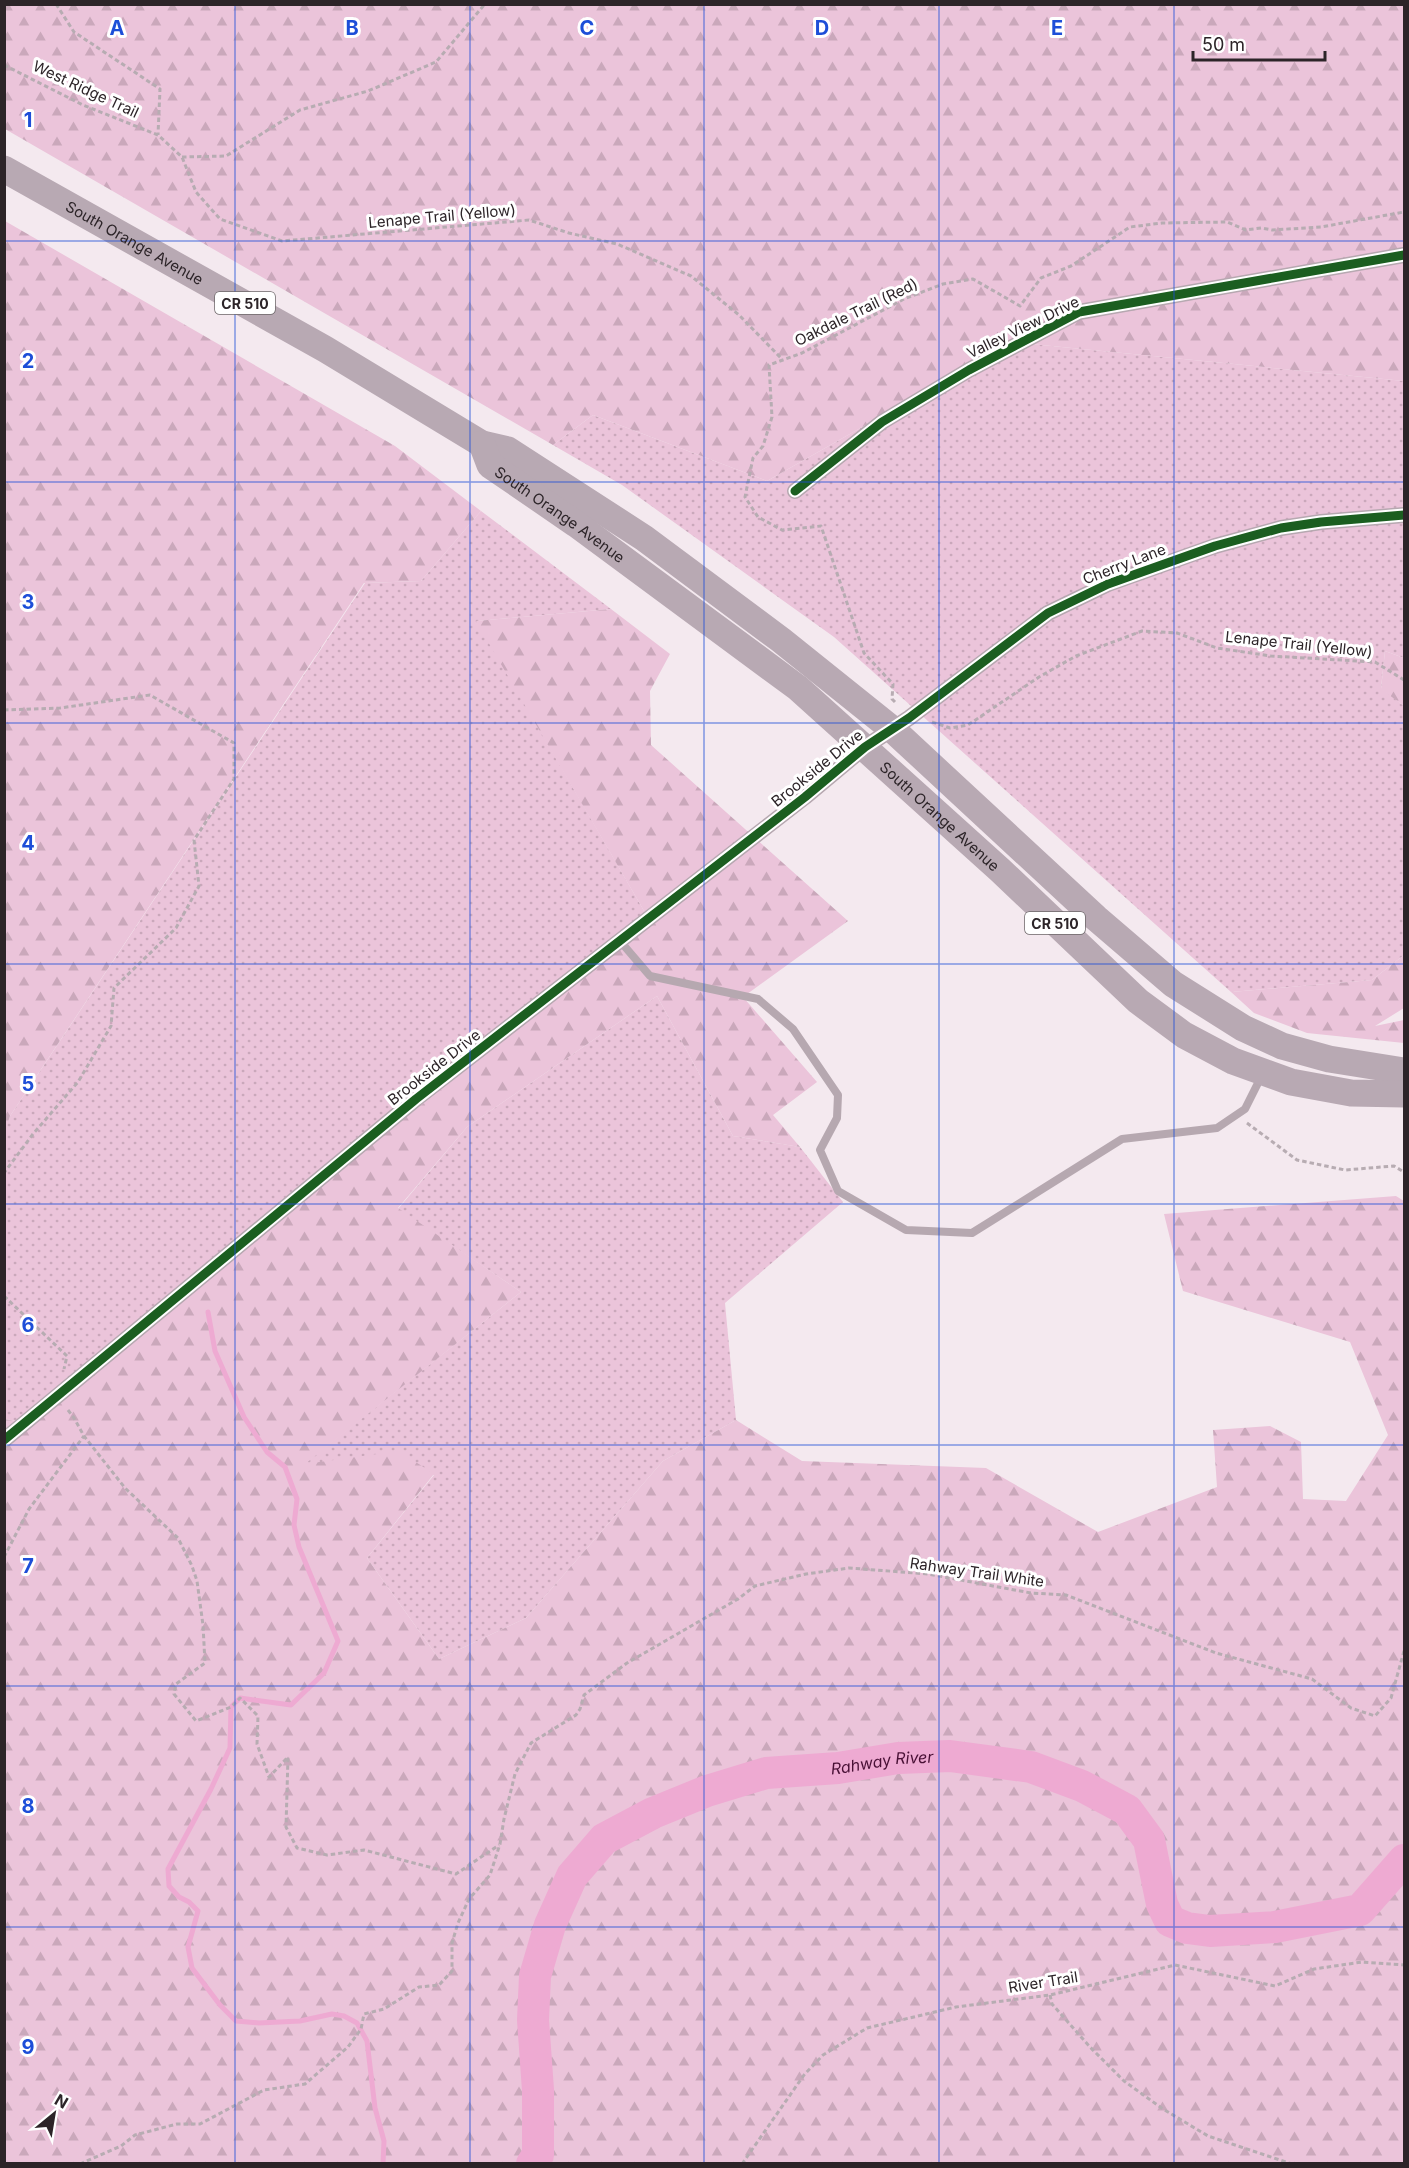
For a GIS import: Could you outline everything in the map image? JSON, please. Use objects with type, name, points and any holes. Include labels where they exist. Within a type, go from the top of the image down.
[{"type":"main road","name":"South Orange Avenue","points":[[4,169],[325,349],[482,444],[508,450],[644,538],[781,640],[900,724],[1096,918],[1173,984],[1243,1028],[1274,1042],[1329,1059],[1404,1071]]},
{"type":"main road","name":"South Orange Avenue","points":[[482,444],[490,465],[576,524],[798,688],[866,747],[1138,1001],[1184,1035],[1233,1061],[1291,1082],[1351,1093],[1404,1094]]},
{"type":"main road","points":[[1263,1072],[1274,1042]]},
{"type":"street","name":"Valley View Drive","points":[[795,491],[882,422],[969,370],[1079,312],[1404,255]]},
{"type":"street","name":"Cherry Lane","points":[[900,724],[1048,613],[1108,584],[1215,546],[1281,528],[1404,515]]},
{"type":"street","name":"Brookside Drive","points":[[4,1440],[417,1099],[866,747],[900,724]]},
{"type":"lane","points":[[620,941],[650,976],[758,999],[793,1029],[838,1095],[837,1118],[820,1150],[838,1191],[906,1230],[972,1233],[1122,1139],[1217,1128],[1245,1109],[1263,1072]]},
{"type":"path","points":[[182,157],[226,156],[300,110],[368,91],[436,62],[485,4]]},
{"type":"path","points":[[782,359],[769,365],[772,417],[763,446],[753,458],[745,497],[758,517],[783,530],[821,526],[864,652],[893,684],[892,699],[900,724]]},
{"type":"path","points":[[4,710],[60,708],[150,696],[234,742],[234,779],[194,840],[199,886],[176,928],[114,988],[111,1026],[78,1082],[33,1134],[4,1173]]},
{"type":"path","points":[[1237,1115],[1296,1160],[1345,1170],[1394,1167],[1404,1172]]},
{"type":"path","points":[[4,1296],[67,1356],[57,1398],[75,1418],[84,1436],[125,1488],[177,1538],[192,1566],[197,1581],[203,1625],[205,1663],[176,1684],[174,1694],[196,1721],[231,1707],[240,1698],[258,1716],[258,1744],[269,1777],[288,1757],[286,1827],[297,1848],[327,1855],[363,1851],[456,1874],[500,1844]]},
{"type":"path","points":[[4,1557],[29,1509],[84,1436]]},
{"type":"path","points":[[80,2163],[122,2146],[135,2135],[177,2124],[200,2124],[264,2090],[304,2084],[348,2047],[361,2029],[364,2014],[384,2008],[419,1987],[439,1985],[452,1971],[452,1943],[458,1923],[469,1899],[490,1875],[500,1844]]},
{"type":"path","points":[[1050,1995],[1052,2004],[1090,2047],[1124,2081],[1163,2109],[1208,2136],[1292,2163]]},
{"type":"green space","points":[[5,5],[1404,5],[1404,381],[1012,342],[767,481],[593,415],[553,445],[5,129]]},
{"type":"green space","points":[[5,221],[395,446],[481,511],[421,581],[364,583],[10,1116],[5,1131]]},
{"type":"green space","points":[[1012,342],[1404,381],[1404,658],[1385,651],[1381,688],[1404,706],[1404,955],[1372,980],[1231,992],[834,637],[622,485],[553,445],[593,415],[767,481]]},
{"type":"green space","points":[[481,511],[611,609],[477,621],[651,923],[21,1422],[5,1419],[4,1131],[10,1116],[365,583],[421,581]]},
{"type":"green space","points":[[611,609],[670,654],[650,691],[651,745],[848,921],[743,997],[817,1082],[773,1115],[800,1147],[733,1136],[657,996],[467,1127],[398,1208],[521,1292],[305,1464],[399,1451],[434,1474],[367,1558],[439,1659],[526,1618],[663,1461],[736,1420],[802,1461],[986,1468],[1098,1532],[1217,1487],[1213,1430],[1270,1426],[1301,1442],[1303,1499],[1346,1501],[1388,1435],[1350,1342],[1183,1291],[1164,1214],[1396,1196],[1404,1201],[1404,2163],[5,2163],[4,1419],[21,1422],[651,923],[476,621]]},
{"type":"green space","points":[[1385,651],[1404,658],[1404,706],[1381,689]]},
{"type":"green space","points":[[1404,955],[1404,1008],[1375,1026],[1404,1020],[1404,1043],[1307,1033],[1254,1013],[1231,992],[1372,980]]},
{"type":"green space","points":[[657,996],[733,1136],[800,1147],[843,1202],[725,1303],[736,1420],[663,1461],[526,1618],[439,1659],[367,1558],[434,1475],[304,1464],[521,1292],[398,1209],[467,1127]]},
{"type":"waterway","points":[[208,1312],[215,1351],[244,1417],[267,1452],[285,1467],[297,1499],[294,1525],[299,1547],[338,1641],[324,1673],[291,1705],[240,1698],[231,1707],[230,1748],[168,1869],[169,1886],[179,1897],[189,1902],[198,1911],[188,1947],[192,1968],[220,2005],[236,2021],[259,2023],[300,2021],[332,2014],[344,2016],[357,2023],[367,2041],[375,2108],[384,2141],[383,2164]]},
{"type":"waterway","name":"Rahway River","points":[[532,2164],[538,2155],[538,2090],[533,2020],[535,1976],[550,1925],[572,1876],[604,1839],[653,1813],[707,1791],[766,1773],[838,1768],[898,1758],[950,1756],[1031,1767],[1082,1786],[1127,1810],[1149,1840],[1162,1904],[1170,1921],[1187,1928],[1210,1931],[1275,1927],[1360,1910],[1404,1860]]},
{"type":"cycle path","points":[[795,491],[882,422],[969,370],[1079,312],[1404,255]]},
{"type":"cycle path","points":[[4,1440],[416,1099],[805,797],[865,747],[909,718],[1048,613],[1108,584],[1215,546],[1281,528],[1404,515]]}]
